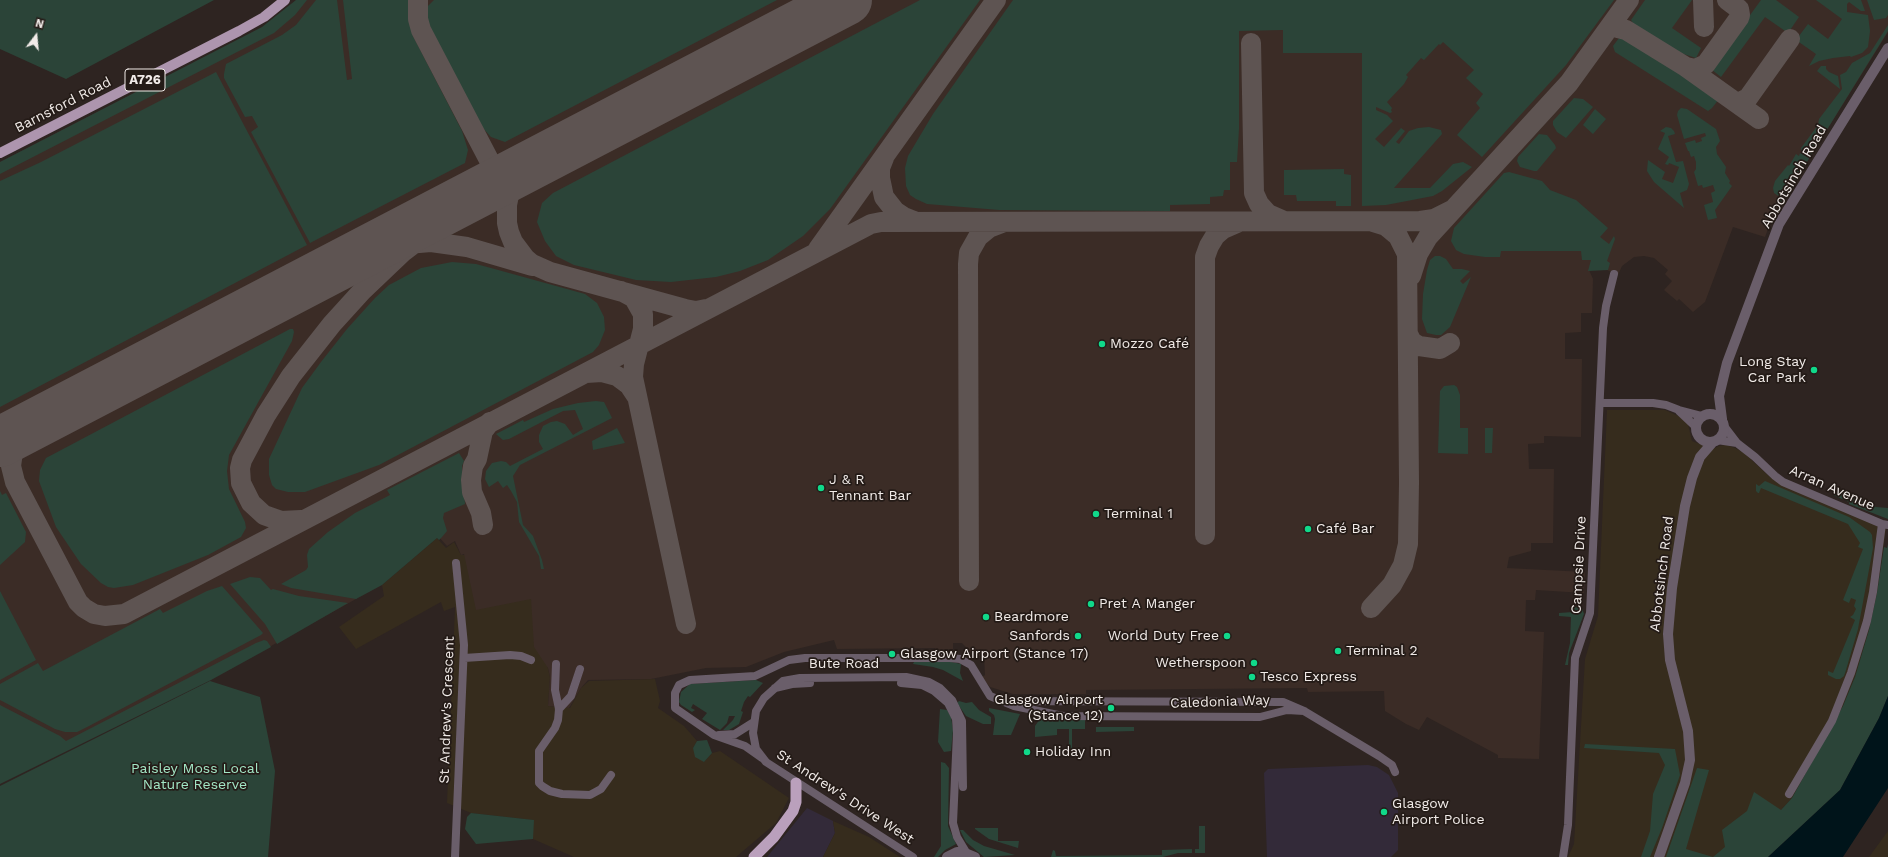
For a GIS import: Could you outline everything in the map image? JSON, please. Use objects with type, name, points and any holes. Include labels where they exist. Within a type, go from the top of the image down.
[{"type":"highway","points":[[754,857],[774,837],[793,811],[796,802],[796,783]]},
{"type":"main road","name":"Barnsford Road","points":[[0,153],[239,32],[264,17],[285,0]]},
{"type":"street","name":"Abbotsinch Road","points":[[1723,422],[1719,396],[1727,363],[1780,224],[1888,48]]},
{"type":"street","name":"Campsie Drive","points":[[1563,857],[1567,837],[1575,658],[1590,612],[1603,328],[1606,306],[1614,274]]},
{"type":"street","name":"Abbotsinch Road","points":[[1704,415],[1719,396]]},
{"type":"street","points":[[1600,403],[1653,403],[1704,415],[1715,414],[1723,422],[1724,433],[1715,441],[1706,441],[1700,438],[1696,427],[1679,410]]},
{"type":"street","points":[[1696,427],[1698,421],[1704,415]]},
{"type":"street","name":"Arran Avenue","points":[[1723,422],[1737,443],[1783,482],[1885,524]]},
{"type":"street","name":"Abbotsinch Road","points":[[1659,857],[1685,783],[1690,760],[1688,731],[1670,660],[1668,634],[1672,588],[1685,506],[1692,478],[1700,457],[1700,438]]},
{"type":"street","name":"Abbotsinch Road","points":[[1700,457],[1715,441]]},
{"type":"street","name":"Arran Avenue","points":[[1715,441],[1737,443]]},
{"type":"street","points":[[1789,794],[1832,721],[1851,673],[1867,621],[1885,524]]},
{"type":"street","name":"St Andrew's Crescent","points":[[455,857],[464,658],[456,563]]},
{"type":"street","points":[[464,658],[510,656],[531,660]]},
{"type":"street","name":"Caledonia Way","points":[[675,708],[675,693],[679,685],[690,680],[755,676],[789,660],[805,658],[960,659],[971,665],[990,696],[1014,706],[1074,718],[1260,717],[1287,710],[1304,711]]},
{"type":"street","points":[[556,664],[554,690],[559,709],[555,728],[539,751],[538,778],[542,786],[562,794],[590,795],[601,789],[611,775]]},
{"type":"street","points":[[559,709],[571,696],[580,670]]},
{"type":"street","points":[[916,681],[940,688],[952,700],[958,710],[963,727],[963,787]]},
{"type":"street","points":[[916,681],[939,694],[948,703],[956,719],[957,732],[953,824],[957,837],[971,855]]},
{"type":"street","name":"Bute Road","points":[[754,722],[759,705],[775,688],[801,683],[916,681]]},
{"type":"street","name":"Caledonia Way","points":[[997,699],[1028,702],[1278,701],[1304,711]]},
{"type":"street","name":"St Andrew's Drive West","points":[[675,708],[714,735],[745,746],[762,758],[775,770],[913,857]]},
{"type":"street","points":[[1304,711],[1379,756],[1392,765],[1395,772]]},
{"type":"street","points":[[714,735],[727,736],[735,734],[754,722]]},
{"type":"street","name":"St Andrew's Drive West","points":[[754,722],[754,742],[756,749],[762,758]]},
{"type":"street","points":[[947,857],[957,852],[971,855]]},
{"type":"shaded area","points":[[298,0],[1888,0],[1888,32],[1773,216],[1765,237],[1733,227],[1705,302],[1693,312],[1679,299],[1677,301],[1664,290],[1672,281],[1665,274],[1668,270],[1654,258],[1644,256],[1634,257],[1622,266],[1618,275],[1607,270],[1589,270],[1593,279],[1592,313],[1581,313],[1581,332],[1565,333],[1565,359],[1582,359],[1581,437],[1544,436],[1544,443],[1528,444],[1529,469],[1554,469],[1553,543],[1531,543],[1531,551],[1509,557],[1507,568],[1585,572],[1584,593],[1536,590],[1535,600],[1526,600],[1525,631],[1544,632],[1539,759],[1498,758],[1498,755],[1427,717],[1419,730],[1385,711],[1384,691],[1308,692],[1307,688],[1086,690],[1086,694],[1013,694],[990,687],[982,677],[985,675],[984,655],[971,657],[970,652],[962,643],[953,643],[953,649],[935,650],[935,648],[837,649],[834,640],[784,652],[746,667],[706,668],[651,679],[588,680],[581,688],[569,708],[548,706],[550,677],[548,668],[534,647],[531,599],[476,610],[464,554],[461,555],[455,541],[447,546],[438,536],[356,599],[271,646],[0,783],[0,162],[265,26]]},
{"type":"shaded area","points":[[1607,410],[1665,410],[1687,420],[1692,441],[1713,449],[1726,445],[1735,448],[1744,453],[1771,478],[1785,486],[1886,529],[1877,593],[1869,630],[1855,677],[1843,706],[1792,798],[1781,810],[1746,857],[1568,857],[1574,844],[1585,659],[1598,616]]},
{"type":"shaded area","points":[[437,538],[446,548],[454,542],[461,555],[465,555],[531,599],[550,677],[548,706],[570,708],[581,688],[589,681],[655,679],[660,701],[658,708],[684,726],[697,741],[693,748],[704,762],[712,753],[720,751],[789,798],[776,823],[736,857],[574,857],[533,839],[533,820],[471,813],[447,803],[455,607],[444,611],[441,602],[356,649],[339,627],[384,596],[382,585]]},
{"type":"shaded area","points":[[1888,696],[1888,788],[1843,857],[1768,857],[1840,790],[1879,718]]},
{"type":"shaded area","points":[[1368,765],[1377,767],[1389,775],[1398,793],[1398,850],[1391,857],[1267,857],[1264,773],[1268,769]]},
{"type":"shaded area","points":[[807,808],[833,821],[835,833],[823,857],[767,857]]},
{"type":"shaded area","points":[[833,821],[869,837],[900,857],[823,857],[835,833]]},
{"type":"shaded area","points":[[1888,831],[1888,857],[1869,857]]},
{"type":"green space","points":[[0,0],[214,0],[66,79],[0,49]]},
{"type":"green space","points":[[296,0],[307,0],[295,15],[274,33],[0,174],[0,162],[262,27]]},
{"type":"green space","points":[[316,0],[337,0],[347,80],[352,79],[343,0],[408,0],[408,16],[413,36],[462,131],[468,150],[465,163],[310,243],[251,132],[258,127],[252,116],[245,117],[224,78],[224,74],[226,64],[282,35],[296,25]]},
{"type":"green space","points":[[434,0],[777,0],[505,142],[491,137],[481,126],[433,36],[426,14],[426,8]]},
{"type":"green space","points":[[920,0],[980,0],[830,209],[803,236],[768,260],[740,271],[716,277],[671,282],[636,280],[574,265],[556,256],[545,241],[537,222],[542,203],[553,193]]},
{"type":"green space","points":[[1013,0],[1614,0],[1566,65],[1482,157],[1457,135],[1480,108],[1476,103],[1483,94],[1466,78],[1474,70],[1443,42],[1440,45],[1439,44],[1424,60],[1421,58],[1406,75],[1408,77],[1404,84],[1387,102],[1392,108],[1392,112],[1390,113],[1376,107],[1376,110],[1387,115],[1393,121],[1375,139],[1384,147],[1401,128],[1405,131],[1396,142],[1399,144],[1409,131],[1418,128],[1429,127],[1441,130],[1442,134],[1394,188],[1430,188],[1453,164],[1463,162],[1472,167],[1442,191],[1433,196],[1386,205],[1362,206],[1362,53],[1283,53],[1283,30],[1239,31],[1239,129],[1237,162],[1230,162],[1230,190],[1224,190],[1223,196],[1210,197],[1210,204],[1170,205],[1170,211],[999,210],[927,204],[910,195],[906,186],[905,168],[908,156],[933,114]]},
{"type":"green space","points":[[1645,0],[1692,0],[1672,28],[1701,48],[1696,58],[1671,50],[1641,33],[1631,20]]},
{"type":"green space","points":[[1761,0],[1776,0],[1799,17],[1788,33],[1765,17],[1721,77],[1711,69]]},
{"type":"green space","points":[[1816,0],[1861,0],[1865,11],[1861,11],[1849,2],[1847,4],[1847,12],[1868,15],[1870,31],[1868,47],[1862,53],[1851,57],[1833,58],[1819,61],[1809,66],[1816,54],[1796,40],[1808,24],[1828,39],[1842,19]]},
{"type":"green space","points":[[1867,0],[1888,0],[1888,15],[1886,18],[1874,20]]},
{"type":"green space","points":[[1888,25],[1888,31],[1781,204],[1777,202],[1780,197],[1774,193],[1773,188],[1775,181],[1788,165],[1789,166],[1796,154],[1799,156],[1800,153],[1801,154],[1801,148],[1818,125],[1819,119],[1842,89],[1840,75],[1846,72],[1852,63],[1870,53]]},
{"type":"green space","points":[[1619,38],[1629,40],[1637,44],[1718,95],[1719,99],[1708,111],[1615,52],[1613,46]]},
{"type":"green space","points":[[1821,66],[1826,66],[1826,69],[1829,72],[1838,76],[1840,89],[1817,71]]},
{"type":"green space","points":[[216,72],[307,245],[0,407],[0,181],[41,162]]},
{"type":"green space","points":[[1574,98],[1583,99],[1593,107],[1566,138],[1557,132],[1553,125],[1553,121]]},
{"type":"green space","points":[[1681,108],[1687,109],[1716,129],[1720,141],[1716,147],[1717,154],[1726,167],[1725,173],[1730,181],[1729,183],[1732,186],[1715,210],[1717,218],[1708,220],[1704,205],[1713,202],[1711,193],[1715,191],[1713,185],[1703,188],[1702,185],[1698,186],[1694,172],[1696,169],[1696,162],[1694,156],[1691,157],[1685,143],[1695,140],[1696,143],[1702,141],[1701,138],[1706,136],[1705,133],[1684,139],[1677,115]]},
{"type":"green space","points":[[1595,109],[1606,119],[1593,134],[1583,125]]},
{"type":"green space","points":[[1666,127],[1671,128],[1674,131],[1675,134],[1668,136],[1676,162],[1683,161],[1689,184],[1687,190],[1680,193],[1684,208],[1654,182],[1647,171],[1648,160],[1665,172],[1662,179],[1673,183],[1679,167],[1669,163],[1668,165],[1665,164],[1669,157],[1658,149],[1665,133],[1660,131]]},
{"type":"green space","points":[[1539,134],[1547,135],[1556,148],[1537,171],[1520,167],[1517,161],[1518,157]]},
{"type":"green space","points":[[1344,169],[1344,174],[1351,175],[1351,206],[1336,206],[1336,201],[1297,201],[1296,195],[1284,195],[1284,170]]},
{"type":"green space","points":[[1509,172],[1542,181],[1550,190],[1576,200],[1608,228],[1600,237],[1609,244],[1614,236],[1615,239],[1607,261],[1610,263],[1608,270],[1588,271],[1591,260],[1582,260],[1581,251],[1501,251],[1500,257],[1485,257],[1464,254],[1456,250],[1451,241],[1454,228],[1504,173]]},
{"type":"green space","points":[[1435,256],[1440,256],[1446,259],[1453,269],[1470,271],[1460,281],[1463,284],[1471,277],[1450,327],[1441,335],[1427,333],[1422,319],[1423,294],[1427,270],[1430,260]]},
{"type":"green space","points":[[452,262],[476,264],[585,294],[597,303],[604,317],[605,330],[599,345],[593,352],[379,465],[305,492],[288,492],[276,489],[272,485],[269,475],[269,459],[302,388],[321,362],[347,329],[389,285],[421,268]]},
{"type":"green space","points":[[290,329],[293,329],[294,332],[292,341],[229,455],[227,471],[229,489],[245,522],[246,528],[241,537],[208,555],[133,585],[114,588],[108,587],[101,583],[81,564],[56,527],[39,481],[40,470],[46,458]]},
{"type":"green space","points":[[1454,385],[1457,387],[1460,395],[1460,428],[1468,428],[1468,454],[1438,453],[1440,391],[1444,386]]},
{"type":"green space","points":[[596,401],[604,402],[612,418],[520,465],[513,476],[523,525],[533,536],[542,560],[544,569],[541,569],[539,556],[519,522],[517,502],[511,491],[507,485],[503,488],[498,481],[489,487],[485,479],[486,471],[492,463],[501,461],[506,462],[510,466],[543,449],[539,442],[539,435],[543,426],[551,422],[557,421],[565,424],[573,435],[583,429],[575,410],[563,411],[509,439],[503,440],[496,434],[523,420],[524,422],[553,409],[578,403]]},
{"type":"green space","points":[[617,428],[625,443],[593,450],[592,441]]},
{"type":"green space","points":[[1485,428],[1493,428],[1492,453],[1485,453]]},
{"type":"green space","points":[[459,453],[464,461],[462,466],[465,504],[444,513],[443,518],[447,531],[442,537],[439,540],[437,538],[382,585],[356,599],[291,588],[281,584],[306,570],[308,567],[307,555],[309,549],[328,532],[355,513],[390,495],[387,490]]},
{"type":"green space","points":[[1765,481],[1849,517],[1872,535],[1873,548],[1858,629],[1844,676],[1840,679],[1836,679],[1828,675],[1828,671],[1833,673],[1855,620],[1850,617],[1856,609],[1854,606],[1856,600],[1851,598],[1849,603],[1843,600],[1863,549],[1858,547],[1860,543],[1848,524],[1761,488],[1758,493],[1756,491],[1756,484],[1759,486]]},
{"type":"green space","points":[[1831,488],[1876,507],[1888,508],[1888,519],[1849,504],[1849,502],[1833,495]]},
{"type":"green space","points":[[0,491],[2,495],[6,493],[26,532],[25,542],[0,565]]},
{"type":"green space","points":[[1888,544],[1888,696],[1879,718],[1840,790],[1768,857],[1713,857],[1725,847],[1722,830],[1747,811],[1754,792],[1781,810],[1792,798],[1843,706],[1855,677],[1869,630],[1877,593],[1884,547],[1887,548]]},
{"type":"green space","points":[[250,577],[260,578],[271,590],[273,589],[299,596],[348,603],[277,644],[265,624],[230,584]]},
{"type":"green space","points":[[222,586],[263,633],[89,726],[77,732],[65,732],[55,729],[0,700],[0,684],[38,663],[43,671],[160,609],[163,613],[207,591]]},
{"type":"green space","points":[[0,591],[36,660],[0,680]]},
{"type":"green space","points":[[1574,606],[1582,608],[1584,614],[1569,653],[1568,665],[1565,665],[1570,643],[1571,617],[1559,616],[1559,613],[1573,612]]},
{"type":"green space","points":[[264,640],[267,641],[271,647],[211,680],[0,784],[0,705],[60,736],[66,741]]},
{"type":"green space","points":[[914,662],[951,662],[961,664],[960,673],[963,681],[943,670],[913,664]]},
{"type":"green space","points":[[756,680],[763,683],[750,697],[748,696],[744,702],[741,711],[743,712],[739,724],[729,730],[723,730],[735,716],[729,716],[727,723],[720,730],[702,719],[707,713],[693,704],[691,708],[695,710],[692,712],[679,702],[681,692],[690,684]]},
{"type":"green space","name":"Paisley Moss Local Nature Reserve","points":[[210,681],[260,697],[275,771],[268,857],[0,857],[0,786]]},
{"type":"green space","points":[[959,701],[966,703],[972,702],[979,710],[991,717],[991,724],[983,724],[966,716],[957,703]]},
{"type":"green space","points":[[989,708],[1020,714],[1011,735],[993,735],[995,719],[994,715],[989,711]]},
{"type":"green space","points":[[940,709],[947,710],[951,717],[953,730],[951,751],[944,752],[938,742]]},
{"type":"green space","points":[[1042,716],[1070,720],[1085,720],[1085,729],[1072,729],[1072,751],[1069,752],[1069,729],[1057,729],[1057,735],[1035,737],[1035,726]]},
{"type":"green space","points":[[1096,727],[1134,727],[1134,731],[1096,732]]},
{"type":"green space","points":[[707,740],[712,753],[704,762],[695,757],[693,748],[697,741]]},
{"type":"green space","points":[[1585,744],[1675,749],[1680,775],[1662,828],[1650,857],[1641,857],[1650,831],[1653,794],[1665,765],[1659,753],[1584,748]]},
{"type":"green space","points":[[941,762],[945,763],[949,768],[948,826],[956,844],[945,850],[938,857],[934,857],[941,846]]},
{"type":"green space","points":[[1697,768],[1709,770],[1686,849],[1713,857],[1666,857]]},
{"type":"green space","points":[[471,813],[534,820],[533,839],[476,844],[465,829],[467,817]]},
{"type":"green space","points":[[1199,826],[1205,826],[1205,853],[1195,853],[1195,849],[1199,849]]},
{"type":"green space","points":[[975,828],[998,828],[998,841],[1019,841],[1018,848],[989,839]]},
{"type":"green space","points":[[960,830],[963,830],[973,840],[984,846],[1015,855],[984,857],[966,842]]},
{"type":"green space","points":[[1192,849],[1192,853],[1178,853],[1163,857],[1051,857],[1053,850],[1055,851],[1056,856],[1162,855],[1162,850]]},
{"type":"taxiway","points":[[418,0],[418,19],[421,30],[500,181]]},
{"type":"taxiway","points":[[818,249],[996,0]]},
{"type":"taxiway","points":[[1411,276],[1418,254],[1428,237],[1569,83],[1629,0]]},
{"type":"taxiway","points":[[1703,0],[1704,27]]},
{"type":"taxiway","points":[[1686,67],[1695,69],[1706,64],[1739,18],[1739,9],[1727,0]]},
{"type":"taxiway","points":[[1608,29],[1614,27],[1626,30],[1686,67],[1759,119]]},
{"type":"taxiway","points":[[1734,101],[1740,102],[1748,98],[1790,39]]},
{"type":"taxiway","points":[[1251,43],[1254,193],[1259,204],[1268,214],[1284,221]]},
{"type":"taxiway","points":[[884,158],[880,168],[880,178],[884,197],[895,211],[914,221]]},
{"type":"taxiway","points":[[537,162],[518,179],[509,195],[507,205],[507,223],[509,232],[513,242],[525,258],[532,264],[550,272],[685,309],[696,311],[706,309]]},
{"type":"taxiway","points":[[301,520],[281,521],[264,515],[251,503],[241,483],[240,468],[242,460],[266,415],[291,376],[332,324],[362,291],[403,252],[487,188]]},
{"type":"taxiway","points":[[31,426],[20,437],[13,452],[11,466],[15,482],[78,602],[94,614],[105,616],[124,614],[871,224],[881,222],[1420,221],[1434,219],[1452,210]]},
{"type":"taxiway","points":[[1205,535],[1205,257],[1215,236],[1223,229],[1239,222]]},
{"type":"taxiway","points":[[1371,608],[1392,585],[1403,565],[1408,544],[1409,483],[1407,254],[1398,236],[1386,226],[1373,222]]},
{"type":"taxiway","points":[[969,581],[969,253],[978,237],[989,228],[1002,223]]},
{"type":"taxiway","points":[[357,256],[395,245],[431,242],[467,247],[532,266]]},
{"type":"taxiway","points":[[621,291],[634,298],[643,314],[643,329],[634,364],[633,377],[686,624]]},
{"type":"taxiway","points":[[1408,334],[1412,342],[1419,346],[1440,349],[1450,343]]},
{"type":"taxiway","points":[[586,373],[602,372],[617,376],[629,385],[637,397]]},
{"type":"taxiway","points":[[483,525],[481,513],[472,492],[471,480],[473,466],[477,459],[483,431],[490,422]]},
{"type":"runway","points":[[0,442],[847,0]]},
{"type":"place","name":"Mozzo Café","points":[[1102,344]]},
{"type":"place","name":"Long Stay Car Park","points":[[1814,370]]},
{"type":"place","name":"J & R Tennant Bar","points":[[821,488]]},
{"type":"place","name":"Terminal 1","points":[[1096,514]]},
{"type":"place","name":"Café Bar","points":[[1308,529]]},
{"type":"place","name":"Pret A Manger","points":[[1091,604]]},
{"type":"place","name":"Beardmore","points":[[986,617]]},
{"type":"place","name":"Sanfords","points":[[1078,636]]},
{"type":"place","name":"World Duty Free","points":[[1227,636]]},
{"type":"place","name":"Terminal 2","points":[[1338,651]]},
{"type":"place","name":"Glasgow Airport (Stance 17)","points":[[892,654]]},
{"type":"place","name":"Wetherspoon","points":[[1254,663]]},
{"type":"place","name":"Tesco Express","points":[[1252,677]]},
{"type":"place","name":"Glasgow Airport (Stance 12)","points":[[1111,708]]},
{"type":"place","name":"Holiday Inn","points":[[1027,752]]},
{"type":"place","name":"Glasgow Airport Police","points":[[1384,812]]}]
